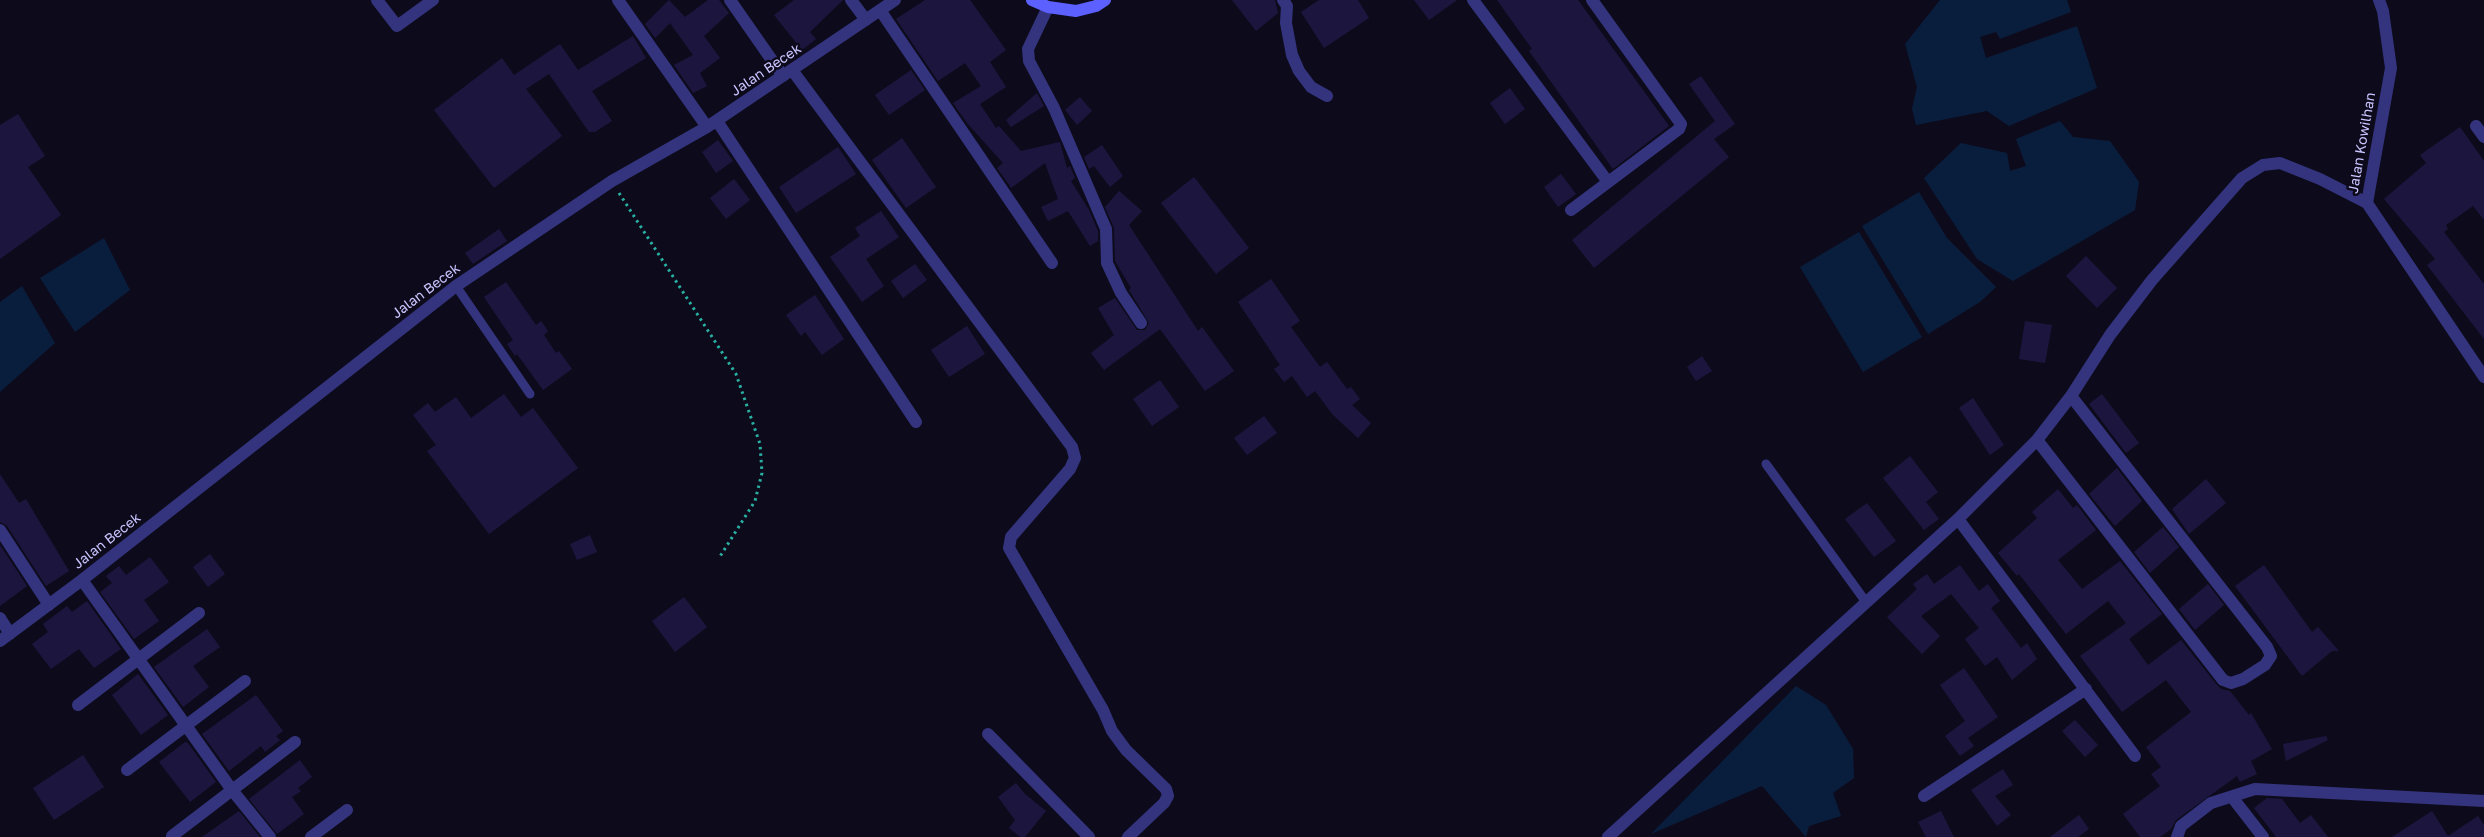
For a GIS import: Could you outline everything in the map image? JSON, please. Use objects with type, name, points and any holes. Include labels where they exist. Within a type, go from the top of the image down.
[{"type":"main road","points":[[1032,0],[1048,7],[1076,11],[1096,6],[1105,0]]},
{"type":"street","points":[[377,0],[397,26],[433,0]]},
{"type":"street","points":[[618,0],[712,124],[916,422]]},
{"type":"street","points":[[730,0],[788,73],[1072,447],[1075,458],[1070,469],[1011,537],[1009,548],[1103,710],[1112,731],[1126,750],[1166,789],[1168,796],[1164,803],[1128,837]]},
{"type":"street","points":[[851,0],[866,20]]},
{"type":"street","name":"Jalan Becek","points":[[5,637],[82,580],[456,286],[612,182],[712,124],[895,0]]},
{"type":"street","points":[[1282,0],[1286,6],[1286,23],[1292,56],[1299,71],[1311,86],[1327,96]]},
{"type":"street","points":[[1473,0],[1608,182]]},
{"type":"street","points":[[1571,210],[1679,129],[1681,124],[1592,0]]},
{"type":"street","name":"Jalan Kowilhan","points":[[2379,0],[2383,11],[2391,68],[2367,203],[2484,377]]},
{"type":"street","points":[[1048,7],[1028,49],[1029,61],[1054,108],[1106,229],[1107,263],[1121,293],[1141,323]]},
{"type":"street","points":[[880,10],[1052,263]]},
{"type":"street","points":[[2476,126],[2484,137]]},
{"type":"street","points":[[1608,837],[1958,519],[2037,440],[2071,396],[2110,335],[2152,280],[2242,178],[2263,165],[2280,164],[2320,179],[2367,203]]},
{"type":"street","points":[[2037,440],[2223,680],[2232,683],[2244,679],[2265,665],[2271,656],[2267,648],[2071,396]]},
{"type":"street","points":[[1958,519],[2135,756]]},
{"type":"street","points":[[0,530],[49,605]]},
{"type":"street","points":[[82,580],[232,790],[270,837]]},
{"type":"street","points":[[78,705],[199,613]]},
{"type":"street","points":[[0,618],[5,637]]},
{"type":"street","points":[[127,770],[245,680]]},
{"type":"street","points":[[1924,796],[2086,690]]},
{"type":"street","points":[[988,734],[1089,837]]},
{"type":"street","points":[[172,836],[295,742]]},
{"type":"street","points":[[2177,837],[2181,826],[2211,804],[2255,790],[2484,801]]},
{"type":"street","points":[[2232,797],[2263,837]]},
{"type":"street","points":[[311,837],[347,810]]},
{"type":"lane","points":[[456,286],[530,394]]},
{"type":"lane","points":[[1766,464],[1866,602]]},
{"type":"path","points":[[612,182],[736,374],[760,444],[762,473],[755,500],[719,558]]},
{"type":"water","points":[[1940,0],[2067,0],[2071,12],[2000,39],[1996,32],[1980,37],[1986,58],[2077,26],[2097,88],[2009,126],[1987,111],[1916,125],[1912,109],[1917,87],[1905,44]]},
{"type":"water","points":[[2060,121],[2073,137],[2110,141],[2139,182],[2135,210],[2013,281],[1977,259],[1924,178],[1961,143],[2007,153],[2010,171],[2026,166],[2016,139]]},
{"type":"water","points":[[1919,192],[1947,238],[1996,287],[1980,302],[1928,334],[1862,226]]},
{"type":"water","points":[[1859,232],[1922,337],[1863,372],[1800,267]]},
{"type":"water","points":[[104,238],[130,290],[75,332],[40,278]]},
{"type":"water","points":[[22,286],[55,343],[0,392],[0,302]]},
{"type":"water","points":[[1796,686],[1826,705],[1853,749],[1854,778],[1833,793],[1841,816],[1809,826],[1806,837],[1762,786],[1651,834]]},
{"type":"building","points":[[669,0],[685,17],[708,0],[719,0],[729,13],[704,36],[720,58],[700,73],[707,86],[693,93],[674,65],[693,55],[670,23],[655,38],[645,24]]},
{"type":"building","points":[[794,0],[843,0],[810,32],[816,39],[802,50],[774,15]]},
{"type":"building","points":[[925,0],[970,0],[1006,50],[990,62],[1006,87],[980,104],[996,128],[999,126],[1021,151],[1060,142],[1067,168],[1070,166],[1075,178],[1071,181],[1089,210],[1098,231],[1098,241],[1090,246],[1068,211],[1048,221],[1041,207],[1058,199],[1045,163],[1011,188],[997,168],[1003,163],[967,123],[953,103],[981,86],[965,63],[938,81],[896,19]]},
{"type":"building","points":[[1232,0],[1275,0],[1278,13],[1256,31]]},
{"type":"building","points":[[1319,0],[1358,0],[1369,18],[1324,48],[1301,12]]},
{"type":"building","points":[[1414,0],[1457,0],[1429,20]]},
{"type":"building","points":[[1497,0],[1578,0],[1669,126],[1613,169],[1529,51],[1532,49]]},
{"type":"building","points":[[633,36],[646,58],[592,91],[612,121],[595,132],[589,132],[549,74],[526,89],[562,136],[494,188],[434,110],[502,58],[514,75],[560,44],[578,70]]},
{"type":"building","points":[[911,70],[925,90],[889,115],[875,95]]},
{"type":"building","points":[[1701,76],[1735,124],[1714,139],[1729,157],[1594,268],[1572,240],[1715,121],[1689,84]]},
{"type":"building","points":[[1510,88],[1525,109],[1505,124],[1490,103]]},
{"type":"building","points":[[1037,93],[1044,106],[1011,127],[1006,120]]},
{"type":"building","points":[[1080,97],[1092,111],[1077,125],[1065,110]]},
{"type":"building","points":[[18,114],[45,156],[28,167],[61,215],[0,259],[0,125]]},
{"type":"building","points":[[2460,127],[2484,161],[2484,220],[2473,206],[2446,225],[2448,229],[2444,232],[2484,284],[2484,339],[2427,265],[2435,259],[2384,199],[2426,163],[2420,155]]},
{"type":"building","points":[[902,138],[936,187],[906,208],[872,160]]},
{"type":"building","points":[[718,140],[733,161],[716,173],[702,152]]},
{"type":"building","points":[[1102,145],[1123,176],[1110,187],[1094,166],[1089,169],[1084,157]]},
{"type":"building","points":[[838,147],[856,174],[796,213],[779,187]]},
{"type":"building","points":[[1561,174],[1576,194],[1558,207],[1544,187]]},
{"type":"building","points":[[1194,177],[1249,248],[1216,274],[1161,203]]},
{"type":"building","points":[[734,179],[750,200],[726,219],[710,198]]},
{"type":"building","points":[[1119,191],[1142,211],[1129,225],[1198,331],[1202,327],[1234,371],[1205,391],[1160,329],[1104,370],[1091,353],[1114,335],[1098,308],[1115,298],[1137,330],[1145,330],[1149,323],[1129,290],[1131,288],[1115,261],[1114,228],[1105,207]]},
{"type":"building","points":[[881,211],[899,237],[866,259],[884,286],[862,302],[830,257],[860,236],[855,228]]},
{"type":"building","points":[[499,229],[507,241],[473,264],[465,253]]},
{"type":"building","points":[[2086,256],[2117,288],[2097,308],[2066,276]]},
{"type":"building","points":[[915,264],[927,280],[903,298],[891,281]]},
{"type":"building","points":[[1271,279],[1300,321],[1291,327],[1320,367],[1327,362],[1347,389],[1351,387],[1360,399],[1352,405],[1371,423],[1358,438],[1333,415],[1315,391],[1307,397],[1292,376],[1284,382],[1274,369],[1280,365],[1238,302]]},
{"type":"building","points":[[506,282],[536,325],[541,321],[548,331],[544,335],[556,353],[559,351],[572,369],[543,390],[517,354],[515,356],[507,344],[513,340],[484,297]]},
{"type":"building","points":[[815,295],[844,339],[822,355],[805,332],[801,336],[786,315]]},
{"type":"building","points":[[2025,321],[2052,325],[2045,363],[2019,359]]},
{"type":"building","points":[[967,326],[985,354],[949,377],[931,350]]},
{"type":"building","points":[[1702,356],[1712,371],[1696,381],[1687,367]]},
{"type":"building","points":[[1160,380],[1179,407],[1152,426],[1133,399]]},
{"type":"building","points":[[504,394],[521,417],[533,408],[578,468],[489,534],[427,451],[436,445],[413,415],[428,403],[435,412],[456,397],[471,418]]},
{"type":"building","points":[[2102,394],[2139,443],[2126,453],[2089,404]]},
{"type":"building","points":[[1973,398],[2004,445],[1990,455],[1959,408]]},
{"type":"building","points":[[1264,416],[1277,433],[1247,455],[1234,438]]},
{"type":"building","points":[[1910,456],[1938,492],[1926,502],[1939,519],[1924,530],[1883,478]]},
{"type":"building","points":[[2117,468],[2142,501],[2115,526],[2089,494]]},
{"type":"building","points":[[0,474],[19,503],[26,499],[69,571],[46,586],[7,526],[0,522]]},
{"type":"building","points":[[2206,479],[2226,503],[2189,534],[2172,509]]},
{"type":"building","points":[[2058,489],[2073,508],[2077,505],[2096,530],[2058,560],[2082,589],[2120,561],[2162,614],[2129,639],[2148,665],[2181,640],[2217,685],[2221,689],[2230,691],[2249,715],[2251,713],[2272,749],[2251,761],[2257,774],[2240,782],[2237,776],[2176,820],[2171,829],[2160,837],[2140,837],[2123,814],[2160,786],[2151,774],[2161,767],[2146,747],[2191,712],[2166,680],[2122,712],[2080,656],[2126,623],[2108,601],[2066,634],[2019,574],[2017,576],[1998,553],[2037,518],[2032,512]]},
{"type":"building","points":[[1867,503],[1896,541],[1874,557],[1845,519]]},
{"type":"building","points":[[2163,527],[2179,547],[2150,573],[2134,552]]},
{"type":"building","points":[[590,535],[597,552],[577,560],[570,544]]},
{"type":"building","points":[[0,545],[27,586],[0,606]]},
{"type":"building","points":[[210,554],[225,574],[208,587],[193,567]]},
{"type":"building","points":[[150,557],[169,582],[144,600],[159,621],[134,639],[100,592],[112,583],[106,576],[119,566],[126,575]]},
{"type":"building","points":[[1960,565],[1979,591],[1988,584],[2000,601],[1991,608],[2021,648],[2027,643],[2037,659],[2012,680],[1997,657],[1985,666],[1965,639],[1979,628],[1951,594],[1921,616],[1940,636],[1922,654],[1887,617],[1917,589],[1913,584],[1927,574],[1934,584]]},
{"type":"building","points":[[2264,565],[2312,632],[2318,627],[2339,651],[2332,651],[2302,676],[2235,586]]},
{"type":"building","points":[[2208,584],[2224,605],[2195,630],[2179,609]]},
{"type":"building","points":[[684,597],[707,627],[675,652],[652,621]]},
{"type":"building","points":[[87,601],[121,649],[94,668],[79,649],[51,669],[32,644],[48,632],[43,624],[67,606],[72,612]]},
{"type":"building","points":[[207,629],[220,647],[193,666],[209,687],[183,707],[154,667]]},
{"type":"building","points":[[1964,668],[1998,717],[1968,738],[1974,746],[1960,756],[1945,736],[1965,721],[1940,685]]},
{"type":"building","points":[[138,674],[168,715],[141,735],[112,695]]},
{"type":"building","points":[[256,695],[283,731],[276,736],[280,740],[265,752],[261,746],[229,771],[202,734]]},
{"type":"building","points":[[2075,720],[2098,745],[2085,757],[2062,731]]},
{"type":"building","points":[[2326,736],[2328,740],[2286,761],[2283,744]]},
{"type":"building","points":[[185,742],[188,743],[216,782],[190,802],[159,762]]},
{"type":"building","points":[[83,755],[104,787],[54,820],[33,788]]},
{"type":"building","points":[[300,760],[312,777],[298,788],[301,791],[292,797],[304,814],[277,834],[249,799]]},
{"type":"building","points":[[2003,769],[2013,785],[1995,796],[2011,815],[1997,826],[1971,790]]},
{"type":"building","points":[[1016,783],[1025,794],[1046,811],[1025,837],[1020,837],[1009,828],[1015,820],[998,797]]},
{"type":"building","points":[[2267,798],[2282,799],[2300,823],[2311,815],[2328,837],[2276,837],[2254,808]]},
{"type":"building","points":[[239,811],[260,837],[202,837]]},
{"type":"building","points":[[1941,811],[1954,837],[1926,837],[1918,822]]},
{"type":"building","points":[[2432,811],[2448,836],[2478,816],[2484,825],[2484,837],[2392,837]]},
{"type":"building","points":[[2079,815],[2089,829],[2078,837],[2050,837]]}]
